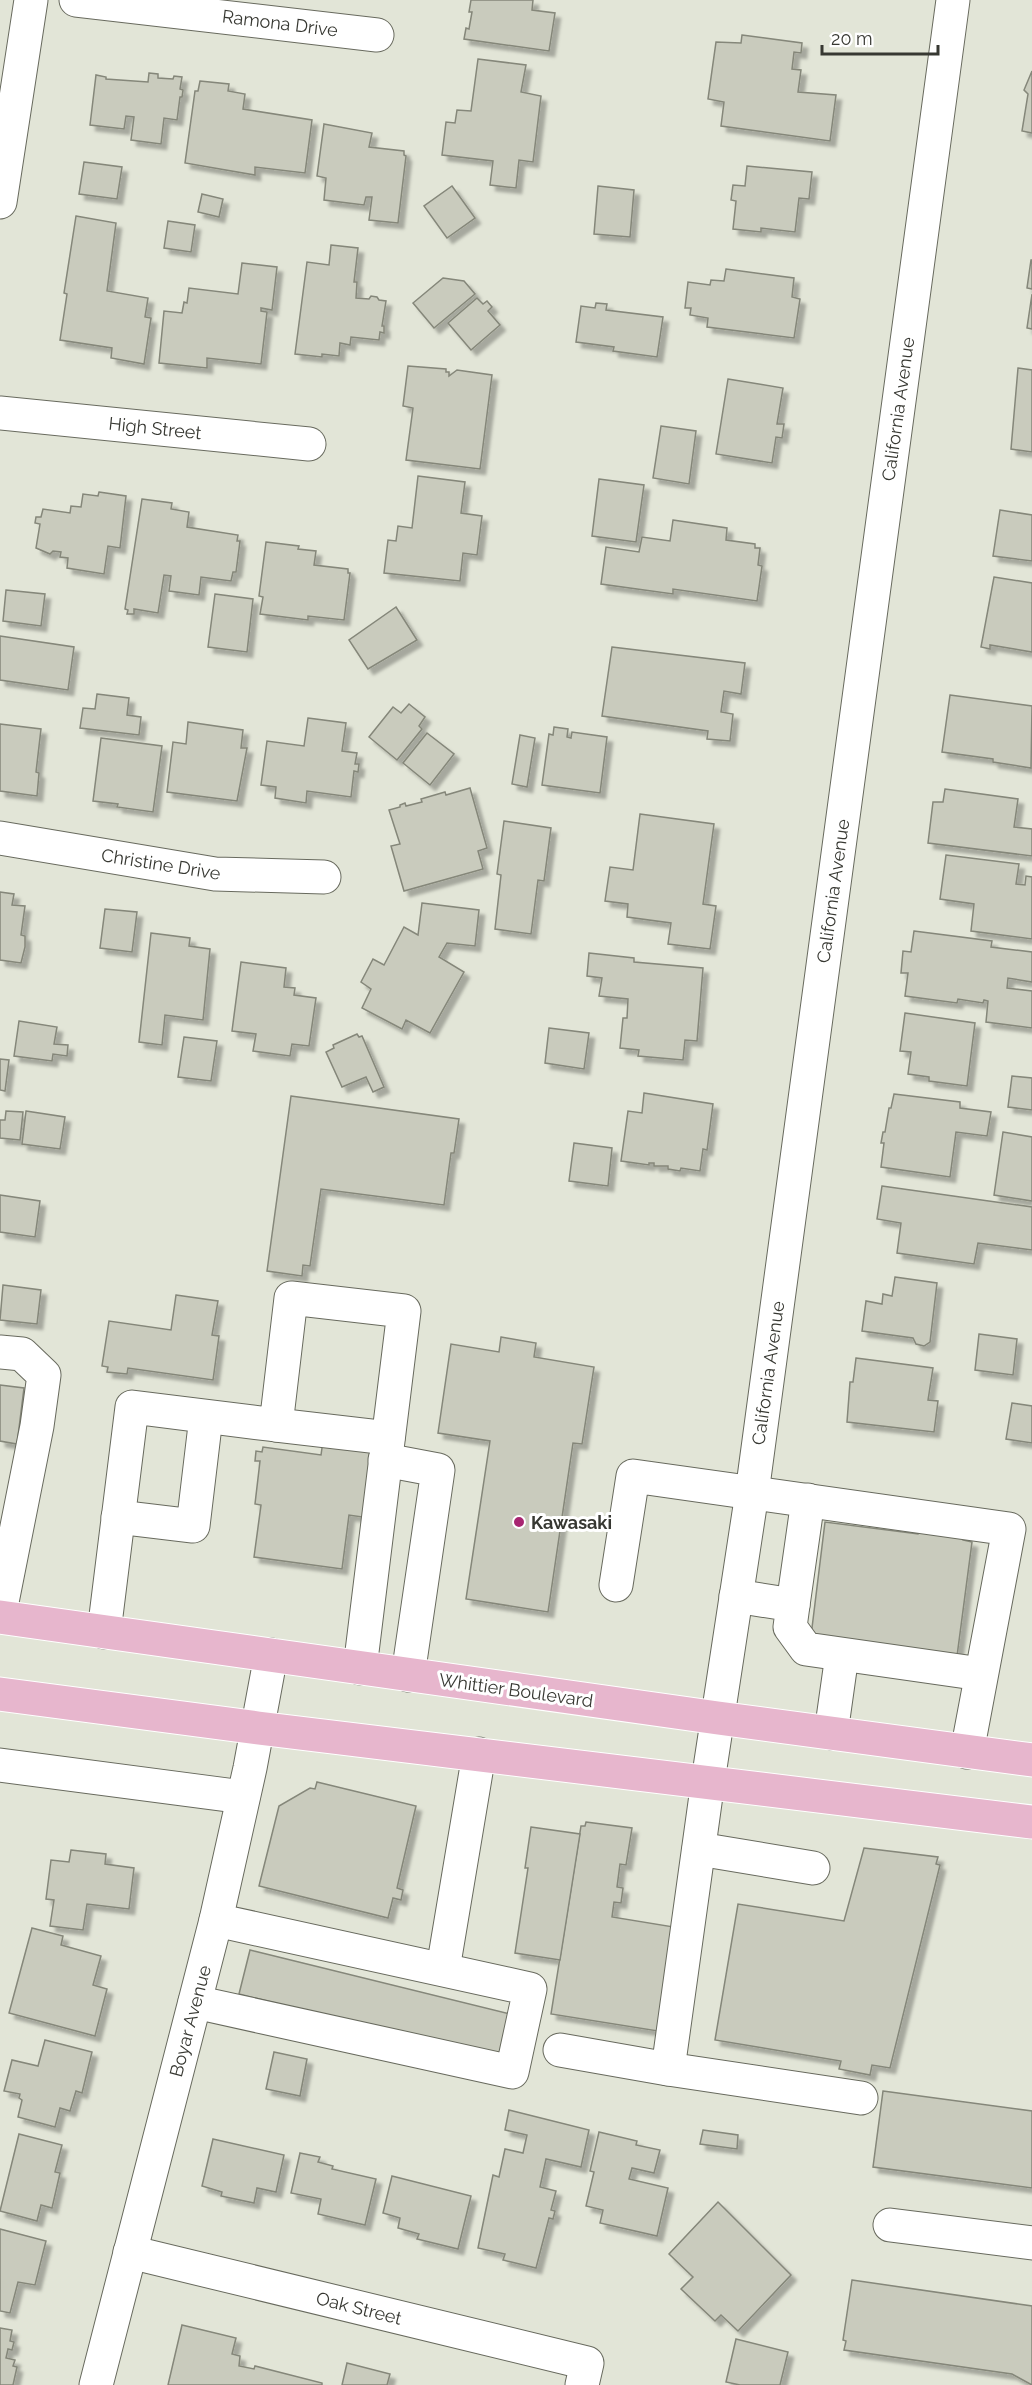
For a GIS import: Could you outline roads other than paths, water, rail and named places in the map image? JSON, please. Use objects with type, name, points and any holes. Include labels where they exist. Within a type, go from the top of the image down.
[{"type":"main road","name":"Whittier Boulevard","points":[[0,1617],[1032,1760]]},
{"type":"main road","points":[[0,1694],[258,1728],[1032,1822]]},
{"type":"street","points":[[0,202],[31,0]]},
{"type":"street","name":"Ramona Drive","points":[[76,0],[377,35]]},
{"type":"street","name":"California Avenue","points":[[668,2069],[708,1781],[752,1493],[953,0]]},
{"type":"street","name":"High Street","points":[[0,413],[309,444]]},
{"type":"street","name":"Christine Drive","points":[[0,838],[215,874],[324,877]]},
{"type":"street","points":[[276,1425],[291,1298],[404,1311],[360,1668]]},
{"type":"street","points":[[0,1352],[22,1354],[44,1375],[37,1426],[0,1612]]},
{"type":"street","points":[[104,1632],[132,1407],[276,1425],[387,1449],[438,1470],[408,1675]]},
{"type":"street","points":[[118,1517],[193,1526],[206,1417]]},
{"type":"street","points":[[616,1585],[633,1476],[1009,1529],[967,1752]]},
{"type":"street","points":[[808,1500],[790,1627],[806,1649],[981,1674]]},
{"type":"street","points":[[736,1596],[793,1605]]},
{"type":"street","name":"Boyar Avenue","points":[[96,2385],[216,1920],[258,1728],[271,1655]]},
{"type":"street","points":[[831,1733],[842,1655]]},
{"type":"street","points":[[443,1969],[478,1754]]},
{"type":"street","points":[[0,1765],[243,1797]]},
{"type":"street","points":[[699,1849],[813,1868]]},
{"type":"street","points":[[195,2002],[512,2072],[530,1989],[216,1920]]},
{"type":"street","points":[[560,2050],[861,2098]]},
{"type":"street","points":[[890,2225],[1032,2243]]},
{"type":"street","name":"Oak Street","points":[[130,2252],[585,2374]]},
{"type":"place","name":"Kawasaki","points":[[519,1522]]}]
